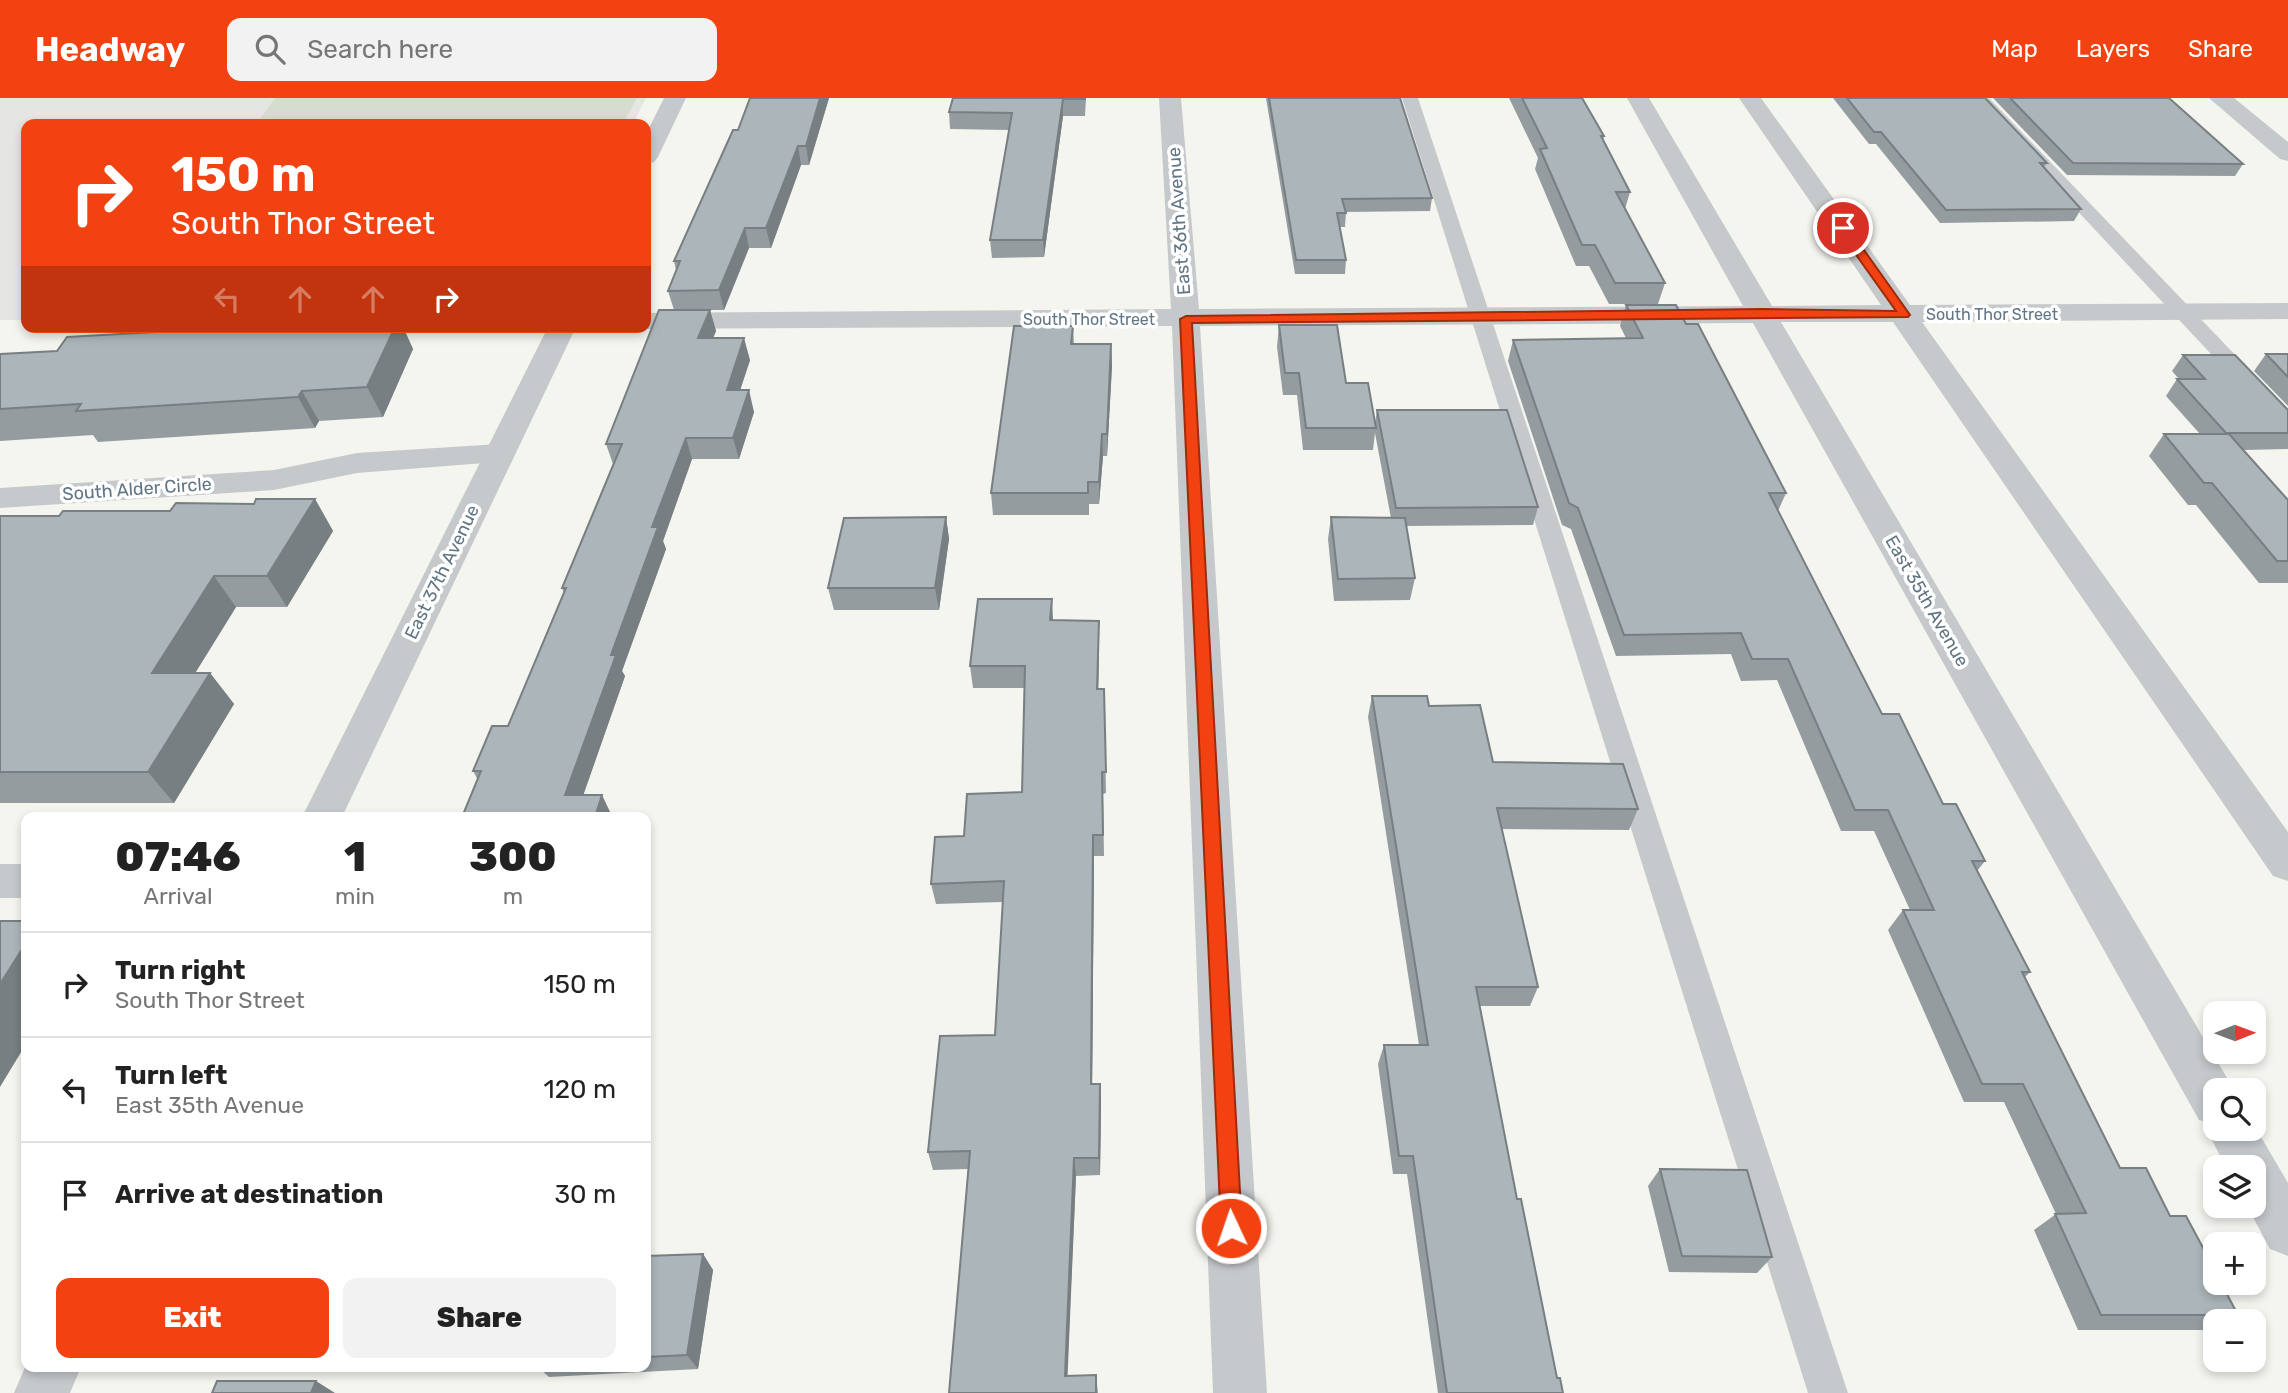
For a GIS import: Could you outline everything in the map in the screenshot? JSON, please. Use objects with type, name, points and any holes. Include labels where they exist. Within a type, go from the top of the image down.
[{"type":"street","points":[[651,147],[675,98]]},
{"type":"street","name":"East 36th Avenue","points":[[1170,98],[1186,319],[1240,1393]]},
{"type":"street","name":"East 35th Avenue","points":[[1638,98],[2203,1081]]},
{"type":"street","points":[[1750,98],[2288,864]]},
{"type":"street","points":[[2220,98],[2288,153]]},
{"type":"street","name":"South Thor Street","points":[[651,321],[2288,311]]},
{"type":"street","name":"East 37th Avenue","points":[[324,812],[559,333]]},
{"type":"street","name":"South Alder Circle","points":[[0,498],[274,480],[346,484],[494,464]]},
{"type":"street","points":[[0,881],[21,881]]},
{"type":"street","points":[[2266,1192],[2288,1231]]},
{"type":"street","points":[[41,1393],[52,1372]]},
{"type":"lane","points":[[1410,98],[1828,1393]]},
{"type":"lane","points":[[1980,98],[2288,424]]},
{"type":"shaded area","points":[[0,98],[646,98],[636,119],[21,119],[21,320],[0,320]]},
{"type":"shaded area","points":[[275,98],[637,98],[626,119],[260,119]]},
{"type":"building","points":[[750,98],[820,98],[806,146],[798,146],[766,228],[745,228],[719,290],[668,291],[680,261],[674,261],[733,130],[738,130]]},
{"type":"building","points":[[953,98],[1085,98],[1063,99],[1043,240],[990,240],[1012,113],[949,112]]},
{"type":"building","points":[[1269,98],[1400,98],[1432,198],[1342,199],[1346,213],[1337,213],[1346,260],[1296,260]]},
{"type":"building","points":[[1522,98],[1582,98],[1604,136],[1601,136],[1630,192],[1616,192],[1665,283],[1615,283],[1595,245],[1582,245],[1540,149],[1547,148]]},
{"type":"building","points":[[1847,98],[1985,98],[2047,163],[2040,163],[2081,209],[1946,210],[1881,132],[1874,132]]},
{"type":"building","points":[[2010,98],[2169,98],[2243,164],[2073,163]]},
{"type":"building","points":[[1626,305],[1676,305],[1686,324],[1698,324],[1786,493],[1769,493],[1882,714],[1899,714],[1943,804],[1956,804],[1985,861],[1972,861],[2030,972],[2022,972],[2120,1168],[2146,1168],[2170,1216],[2186,1216],[2203,1248],[2203,1295],[2227,1295],[2235,1309],[2203,1309],[2203,1315],[2101,1315],[2055,1214],[2086,1213],[2023,1084],[1982,1084],[1903,910],[1934,910],[1888,810],[1855,810],[1788,659],[1752,659],[1741,633],[1624,635],[1578,508],[1569,503],[1513,340],[1643,338]]},
{"type":"building","points":[[659,310],[710,310],[698,338],[744,338],[727,390],[749,390],[733,438],[686,438],[652,527],[658,527],[611,655],[616,655],[565,795],[602,795],[597,812],[464,812],[481,771],[473,771],[492,726],[508,726],[622,444],[606,444]]},
{"type":"building","points":[[1279,325],[1337,325],[1346,383],[1368,383],[1376,428],[1306,428],[1299,373],[1285,373]]},
{"type":"building","points":[[1014,326],[1073,326],[1071,344],[1111,344],[1107,434],[1102,434],[1099,482],[1088,482],[1088,493],[991,493]]},
{"type":"building","points":[[139,333],[392,333],[367,387],[302,391],[298,397],[76,411],[81,404],[0,409],[0,354],[57,351],[67,337]]},
{"type":"building","points":[[2266,354],[2288,354],[2288,377]]},
{"type":"building","points":[[2183,355],[2235,355],[2288,410],[2288,433],[2226,433],[2177,379],[2205,379]]},
{"type":"building","points":[[1377,410],[1507,410],[1538,507],[1396,508]]},
{"type":"building","points":[[2164,434],[2229,434],[2288,500],[2288,561],[2277,561],[2212,483],[2204,483]]},
{"type":"building","points":[[256,499],[315,499],[267,576],[214,576],[152,673],[210,673],[148,772],[0,772],[0,516],[59,516],[63,511],[170,511],[176,503],[254,504]]},
{"type":"building","points":[[946,517],[935,588],[828,588],[844,518]]},
{"type":"building","points":[[1331,517],[1405,518],[1415,578],[1338,579]]},
{"type":"building","points":[[978,599],[1052,599],[1050,620],[1099,621],[1097,689],[1104,689],[1106,772],[1102,772],[1103,835],[1093,835],[1091,1084],[1100,1084],[1099,1158],[1074,1158],[1065,1376],[1096,1375],[1096,1393],[949,1393],[970,1151],[928,1152],[940,1036],[995,1035],[1004,881],[931,884],[935,837],[964,836],[967,794],[1022,792],[1025,666],[970,666]]},
{"type":"building","points":[[1372,696],[1427,696],[1429,706],[1480,705],[1493,762],[1623,764],[1638,809],[1497,808],[1538,987],[1476,987],[1517,1199],[1521,1199],[1557,1378],[1560,1378],[1563,1393],[1447,1393],[1413,1156],[1399,1156],[1384,1045],[1428,1045]]},
{"type":"building","points":[[0,921],[21,921],[21,951],[0,984]]},
{"type":"building","points":[[1660,1169],[1747,1170],[1772,1257],[1682,1256]]},
{"type":"building","points":[[703,1254],[687,1355],[651,1357],[651,1256]]},
{"type":"building","points":[[217,1381],[316,1381],[311,1393],[212,1393]]},
{"type":"route","points":[[1231,1228],[1186,319],[1762,313],[1904,315],[1843,228]]}]
